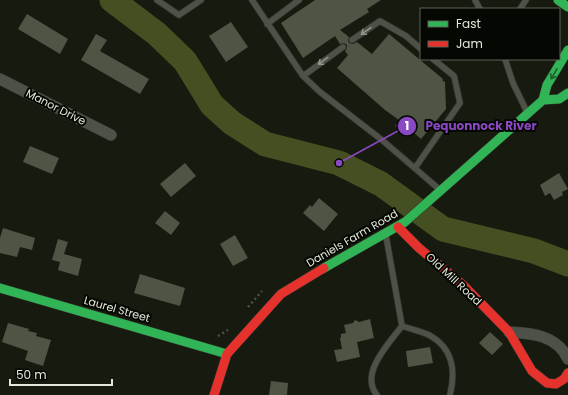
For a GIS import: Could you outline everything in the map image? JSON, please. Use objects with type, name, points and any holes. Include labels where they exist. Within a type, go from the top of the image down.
[{"type":"main road","points":[[558,0],[568,7]]},
{"type":"main road","name":"Daniels Farm Road","points":[[214,395],[227,354],[281,294],[386,234],[402,224],[428,203],[543,100],[547,85],[568,50]]},
{"type":"main road","points":[[543,100],[559,99],[568,92]]},
{"type":"main road","name":"Old Mill Road","points":[[402,224],[419,248],[463,285],[509,332],[532,371],[547,384],[556,384],[564,379],[568,373]]},
{"type":"main road","name":"Laurel Street","points":[[0,288],[227,354]]},
{"type":"street","name":"Manor Drive","points":[[0,79],[111,135]]},
{"type":"street","points":[[509,332],[530,333],[546,338],[558,345],[568,359]]},
{"type":"lane","points":[[157,0],[178,15],[201,0]]},
{"type":"lane","points":[[252,0],[303,76],[320,92],[441,190]]},
{"type":"lane","points":[[267,24],[299,0]]},
{"type":"lane","points":[[352,40],[380,21],[406,36],[420,48]]},
{"type":"lane","points":[[303,76],[343,47]]},
{"type":"lane","points":[[415,168],[460,103],[454,76],[434,60]]},
{"type":"lane","points":[[505,60],[513,83],[528,114]]},
{"type":"lane","points":[[377,395],[373,390],[372,378],[376,363],[402,326],[386,234]]},
{"type":"lane","points":[[402,326],[428,334],[442,344],[451,358],[453,374],[450,395]]},
{"type":"building","points":[[315,0],[381,0],[367,9],[369,12],[340,30],[349,37],[349,43],[353,44],[357,42],[372,54],[389,34],[443,79],[442,80],[445,82],[446,109],[421,139],[412,131],[406,137],[395,126],[399,120],[385,110],[337,68],[348,55],[345,51],[347,45],[344,43],[340,44],[335,36],[303,58],[281,23]]},
{"type":"building","points":[[27,14],[68,39],[60,54],[18,29]]},
{"type":"building","points":[[231,22],[248,47],[226,62],[209,36]]},
{"type":"building","points":[[96,34],[107,40],[100,51],[149,79],[140,94],[81,60]]},
{"type":"building","points":[[30,146],[59,158],[52,174],[23,162]]},
{"type":"building","points":[[185,163],[196,176],[171,197],[160,184]]},
{"type":"building","points":[[559,173],[568,189],[562,192],[563,195],[554,200],[550,193],[545,196],[540,185]]},
{"type":"building","points":[[319,198],[338,214],[324,231],[303,213],[310,205],[312,207]]},
{"type":"building","points":[[165,211],[180,223],[171,235],[155,223]]},
{"type":"building","points":[[3,228],[35,238],[32,250],[20,247],[17,257],[0,253],[0,238]]},
{"type":"building","points":[[235,235],[248,258],[233,266],[220,244]]},
{"type":"building","points":[[58,239],[68,242],[64,254],[82,259],[78,276],[58,270],[60,262],[52,260]]},
{"type":"building","points":[[140,274],[185,288],[180,306],[134,293]]},
{"type":"building","points":[[370,319],[374,338],[357,342],[360,357],[337,362],[334,350],[342,349],[340,338],[341,334],[346,333],[344,325],[353,323],[355,320],[359,322]]},
{"type":"building","points":[[8,323],[29,329],[28,331],[37,333],[36,336],[51,340],[43,366],[25,360],[28,351],[2,342]]},
{"type":"building","points":[[490,332],[503,344],[492,355],[479,343]]},
{"type":"building","points":[[430,347],[433,363],[408,367],[406,351]]},
{"type":"building","points":[[271,381],[288,383],[287,395],[269,395]]},
{"type":"waterway","points":[[112,0],[157,34],[185,61],[212,105],[232,123],[265,144],[339,163],[381,184],[443,229],[534,251],[568,264]]},
{"type":"traffic: fast","points":[[558,0],[568,7]]},
{"type":"traffic: fast","points":[[324,268],[405,222],[543,100],[547,85],[568,50]]},
{"type":"traffic: fast","points":[[543,100],[559,99],[568,93]]},
{"type":"traffic: fast","points":[[0,288],[227,354]]},
{"type":"traffic: jam","points":[[398,227],[419,248],[463,285],[509,332],[532,371],[547,383],[556,384],[564,379],[568,373]]},
{"type":"traffic: jam","points":[[214,395],[227,354],[281,294],[324,268]]},
{"type":"place","name":"Pequonnock River","points":[[339,163]]}]
